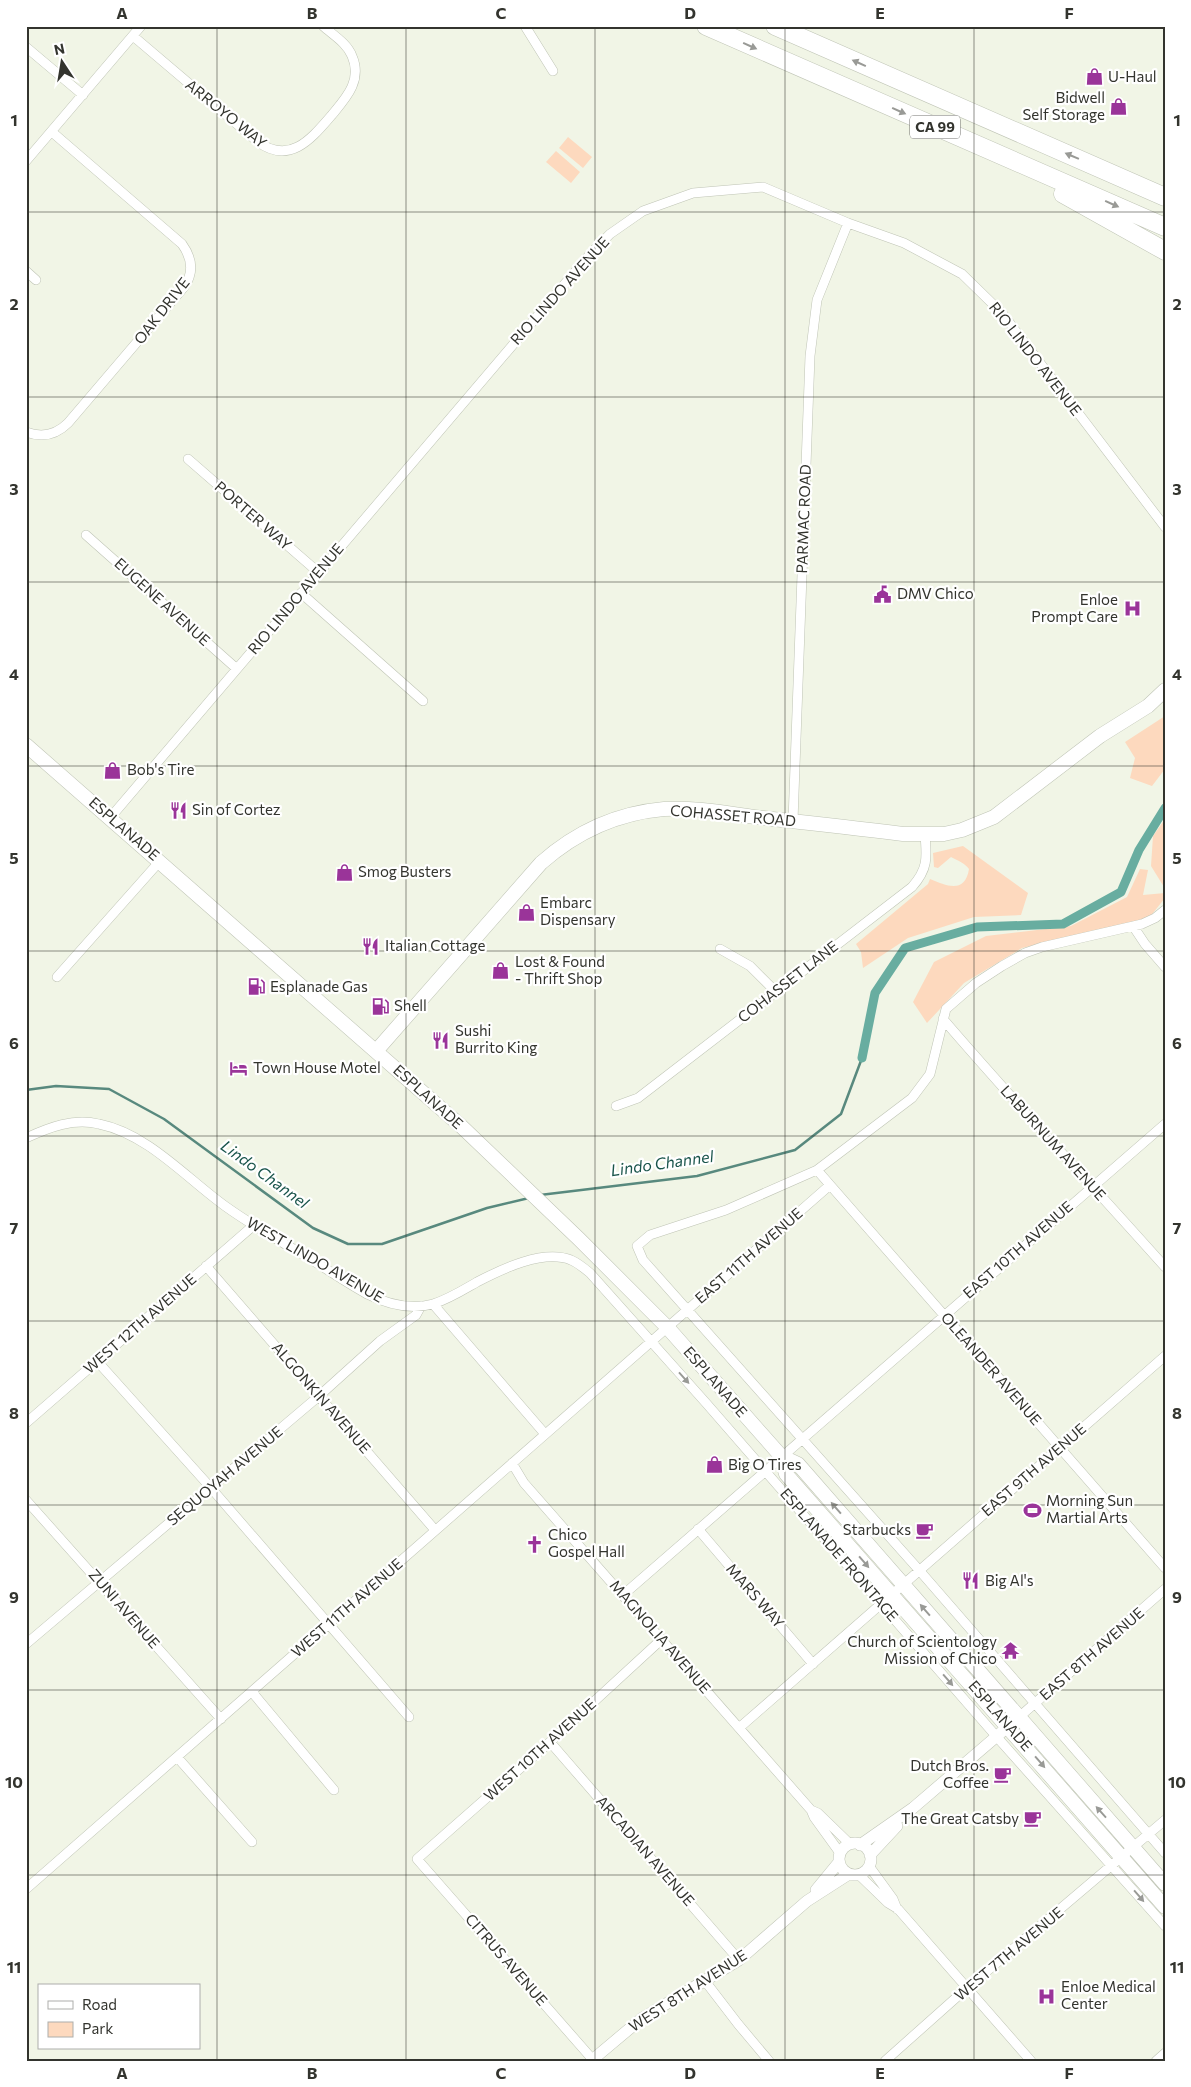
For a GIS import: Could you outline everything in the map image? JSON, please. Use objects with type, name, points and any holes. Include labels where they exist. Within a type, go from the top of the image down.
[{"type":"highway","name":"CA 99","points":[[706,26],[1165,227]]},
{"type":"highway","name":"CA 99","points":[[775,26],[1165,197]]},
{"type":"highway","points":[[1030,168],[1039,180],[1165,251]]},
{"type":"main road","name":"COHASSET ROAD","points":[[377,1050],[539,864],[554,851],[584,832],[619,818],[666,809],[925,835],[962,830],[994,817],[1100,736],[1148,706],[1165,690]]},
{"type":"main road","name":"COHASSET ROAD","points":[[1148,706],[1165,704]]},
{"type":"main road","name":"ESPLANADE","points":[[26,745],[440,1106],[579,1239],[668,1328],[781,1456],[786,1474],[897,1589],[1013,1722],[1165,1884]]},
{"type":"main road","name":"ESPLANADE","points":[[1013,1722],[1117,1862],[1165,1906]]},
{"type":"street","points":[[26,161],[141,26]]},
{"type":"street","name":"ARROYO WAY","points":[[133,36],[258,142],[270,149],[284,151],[298,148],[310,140],[348,95],[354,83],[354,62],[349,50],[323,26]]},
{"type":"street","points":[[525,26],[553,71]]},
{"type":"street","points":[[26,47],[83,95]]},
{"type":"street","name":"OAK DRIVE","points":[[26,432],[38,435],[52,434],[68,423],[184,287],[191,271],[190,260],[182,244],[52,132]]},
{"type":"street","name":"RIO LINDO AVENUE","points":[[110,818],[584,260],[604,239],[628,220],[644,211],[693,193],[763,187],[848,223],[904,243],[962,274],[1002,313],[1165,527]]},
{"type":"street","name":"PARMAC ROAD","points":[[793,821],[810,356],[816,300],[848,223]]},
{"type":"street","points":[[26,272],[36,280]]},
{"type":"street","name":"PORTER WAY","points":[[188,459],[318,572]]},
{"type":"street","name":"EUGENE AVENUE","points":[[86,535],[237,669]]},
{"type":"street","points":[[301,593],[423,700]]},
{"type":"street","name":"COHASSET LANE","points":[[616,1106],[638,1098],[912,887],[921,877],[925,868],[927,856],[925,835]]},
{"type":"street","points":[[57,977],[160,861]]},
{"type":"street","points":[[1165,910],[1155,918],[1133,926],[1042,947],[1025,953],[989,975],[946,1009],[930,1074],[912,1098],[818,1170],[726,1210],[650,1235],[637,1246],[644,1260],[919,1570],[1034,1705],[1165,1853]]},
{"type":"street","points":[[1133,926],[1141,940],[1165,967]]},
{"type":"street","points":[[720,949],[750,966],[775,991]]},
{"type":"street","name":"LABURNUM AVENUE","points":[[942,1019],[1036,1126],[1093,1186],[1165,1267]]},
{"type":"street","name":"WEST LINDO AVENUE","points":[[26,1138],[50,1128],[73,1122],[112,1127],[148,1146],[216,1199],[254,1225],[368,1294],[395,1304],[421,1306],[433,1304],[519,1265],[543,1258],[564,1258],[578,1264],[590,1274],[651,1342]]},
{"type":"street","name":"EAST 10TH AVENUE","points":[[781,1456],[1165,1124]]},
{"type":"street","name":"OLEANDER AVENUE","points":[[818,1170],[1165,1568]]},
{"type":"street","name":"EAST 11TH AVENUE","points":[[668,1328],[830,1184]]},
{"type":"street","name":"WEST 12TH AVENUE","points":[[26,1423],[254,1225]]},
{"type":"street","name":"ALGONKIN AVENUE","points":[[206,1266],[435,1530]]},
{"type":"street","points":[[433,1304],[545,1434]]},
{"type":"street","name":"SEQUOYAH AVENUE","points":[[26,1644],[319,1396],[380,1341],[416,1315],[421,1306]]},
{"type":"street","name":"WEST 11TH AVENUE","points":[[26,1889],[668,1328]]},
{"type":"street","name":"ESPLANADE FRONTAGE","points":[[651,1342],[996,1736],[1117,1862],[1165,1926]]},
{"type":"street","name":"EAST 9TH AVENUE","points":[[739,1728],[1165,1356]]},
{"type":"street","points":[[97,1362],[211,1488],[409,1717]]},
{"type":"street","points":[[623,1595],[781,1456]]},
{"type":"street","name":"MAGNOLIA AVENUE","points":[[512,1463],[524,1483],[811,1810],[840,1858]]},
{"type":"street","name":"ZUNI AVENUE","points":[[26,1500],[221,1719]]},
{"type":"street","name":"MARS WAY","points":[[698,1529],[813,1664]]},
{"type":"street","name":"EAST 8TH AVENUE","points":[[1013,1722],[1165,1589]]},
{"type":"street","name":"WEST 10TH AVENUE","points":[[417,1859],[550,1742],[662,1639]]},
{"type":"street","points":[[252,1692],[334,1790]]},
{"type":"street","points":[[854,1874],[863,1873],[869,1860],[913,1808],[1013,1722]]},
{"type":"street","name":"ARCADIAN AVENUE","points":[[550,1742],[739,1960]]},
{"type":"street","points":[[177,1757],[252,1842]]},
{"type":"street","points":[[898,1909],[888,1903],[854,1874],[841,1867],[840,1858],[855,1844],[913,1808]]},
{"type":"street","name":"MAGNOLIA AVENUE","points":[[811,1810],[818,1813],[855,1844]]},
{"type":"street","name":"WEST 7TH AVENUE","points":[[885,2061],[967,1988],[1165,1820]]},
{"type":"street","points":[[855,1844],[868,1850],[869,1860],[898,1909],[1031,2061]]},
{"type":"street","name":"WEST 8TH AVENUE","points":[[807,1901],[840,1858]]},
{"type":"street","name":"CITRUS AVENUE","points":[[417,1859],[593,2060]]},
{"type":"street","name":"WEST 8TH AVENUE","points":[[593,2060],[649,2012],[739,1960],[807,1901],[854,1874]]},
{"type":"street","points":[[705,1981],[738,2024],[770,2061]]},
{"type":"street","points":[[1156,2061],[1165,2053]]},
{"type":"green space","points":[[568,137],[592,157],[583,168],[559,148]]},
{"type":"green space","points":[[556,151],[580,172],[571,183],[546,162]]},
{"type":"green space","points":[[1165,716],[1165,769],[1152,786],[1130,778],[1135,758],[1125,742]]},
{"type":"green space","points":[[1165,819],[1164,887],[1151,866],[1153,836]]},
{"type":"green space","points":[[963,846],[1028,893],[1021,915],[974,917],[908,938],[863,968],[861,952],[856,944],[928,884],[930,879],[949,886],[959,885],[964,882],[967,877],[968,867],[951,857],[938,868],[934,867],[933,853]]},
{"type":"green space","points":[[1140,869],[1148,870],[1143,895],[1165,893],[1165,898],[1149,918],[1022,948],[964,983],[927,1023],[913,1002],[934,962],[986,936],[1071,926],[1127,897]]},
{"type":"waterway","name":"Lindo Channel","points":[[862,1058],[875,993],[905,948],[977,927],[1063,924],[1121,892],[1139,850],[1165,808]]},
{"type":"waterway","name":"Lindo Channel","points":[[540,1195],[697,1176],[795,1150],[841,1114],[862,1058]]},
{"type":"waterway","name":"Lindo Channel","points":[[26,1090],[56,1086],[109,1089],[164,1119],[313,1228],[348,1244],[382,1244],[487,1208],[529,1198]]},
{"type":"place","name":"U-Haul","points":[[1094,77]]},
{"type":"place","name":"Bidwell Self Storage","points":[[1119,107]]},
{"type":"place","name":"DMV Chico","points":[[883,594]]},
{"type":"place","name":"Enloe Prompt Care","points":[[1132,609]]},
{"type":"place","name":"Bob's Tire","points":[[113,770]]},
{"type":"place","name":"Sin of Cortez","points":[[178,810]]},
{"type":"place","name":"Smog Busters","points":[[344,872]]},
{"type":"place","name":"Embarc Dispensary","points":[[526,912]]},
{"type":"place","name":"Italian Cottage","points":[[371,946]]},
{"type":"place","name":"Lost & Found - Thrift Shop","points":[[501,971]]},
{"type":"place","name":"Esplanade Gas","points":[[256,987]]},
{"type":"place","name":"Shell","points":[[380,1006]]},
{"type":"place","name":"Sushi Burrito King","points":[[441,1040]]},
{"type":"place","name":"Town House Motel","points":[[239,1068]]},
{"type":"place","name":"Big O Tires","points":[[714,1465]]},
{"type":"place","name":"Morning Sun Martial Arts","points":[[1032,1510]]},
{"type":"place","name":"Starbucks","points":[[925,1530]]},
{"type":"place","name":"Chico Gospel Hall","points":[[534,1544]]},
{"type":"place","name":"Big Al's","points":[[971,1581]]},
{"type":"place","name":"Church of Scientology Mission of Chico","points":[[1011,1651]]},
{"type":"place","name":"Dutch Bros. Coffee","points":[[1003,1775]]},
{"type":"place","name":"The Great Catsby","points":[[1033,1819]]},
{"type":"place","name":"Enloe Medical Center","points":[[1047,1996]]}]
